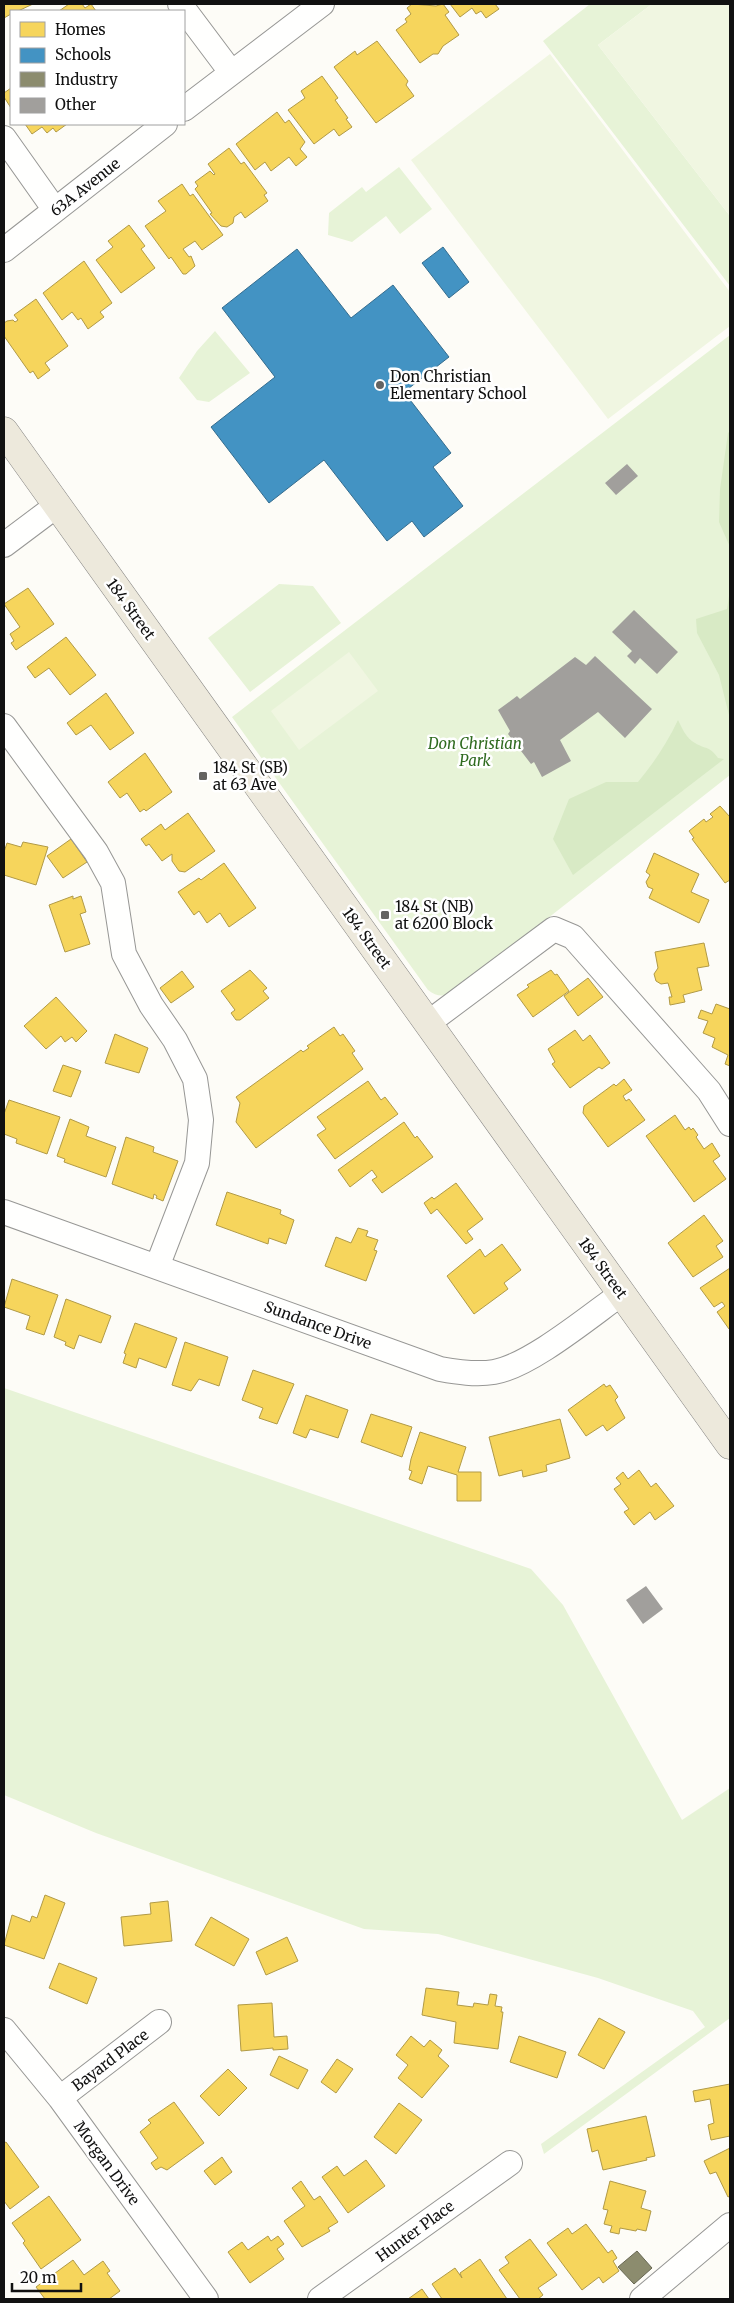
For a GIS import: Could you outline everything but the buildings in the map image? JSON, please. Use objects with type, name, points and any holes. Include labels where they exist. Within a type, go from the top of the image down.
[{"type":"main road","name":"184 Street","points":[[4,432],[730,1445]]},
{"type":"street","points":[[185,108],[322,4]]},
{"type":"street","points":[[185,11],[232,72]]},
{"type":"street","name":"63A Avenue","points":[[4,250],[164,125]]},
{"type":"street","points":[[4,138],[55,210]]},
{"type":"street","points":[[4,545],[56,506]]},
{"type":"street","points":[[4,726],[96,852],[113,883],[124,954],[151,1005],[175,1040],[195,1079],[201,1120],[197,1163],[157,1268]]},
{"type":"street","points":[[428,1023],[546,934],[554,929],[564,932],[573,937],[709,1090],[730,1124]]},
{"type":"street","name":"Sundance Drive","points":[[4,1212],[440,1369],[458,1372],[494,1372],[522,1363],[621,1294]]},
{"type":"street","name":"Bayard Place","points":[[60,2098],[159,2022]]},
{"type":"street","name":"Morgan Drive","points":[[4,2030],[60,2098],[206,2299]]},
{"type":"street","name":"Hunter Place","points":[[320,2299],[510,2163]]},
{"type":"street","points":[[642,2299],[730,2225]]},
{"type":"green space","points":[[590,4],[652,4],[598,45],[730,216],[730,286],[543,41]]},
{"type":"green space","points":[[652,4],[730,4],[730,216],[598,45]]},
{"type":"green space","points":[[550,54],[730,292],[730,326],[608,419],[411,160]]},
{"type":"green space","points":[[399,167],[432,209],[400,234],[386,216],[352,242],[328,235],[329,213],[362,187],[366,192]]},
{"type":"green space","points":[[215,331],[250,373],[209,402],[197,400],[179,378],[197,351]]},
{"type":"green space","name":"Don Christian Park","points":[[730,335],[730,775],[454,992],[447,995],[434,994],[428,990],[232,717]]},
{"type":"green space","points":[[730,431],[730,547],[719,522],[720,489],[728,433]]},
{"type":"green space","points":[[279,584],[313,586],[341,623],[250,692],[208,638]]},
{"type":"green space","points":[[730,590],[730,719],[719,675],[697,633],[696,619],[727,609]]},
{"type":"green space","points":[[349,652],[378,691],[299,750],[271,711]]},
{"type":"green space","points":[[678,720],[692,741],[710,749],[718,758],[724,759],[573,875],[553,839],[569,799],[606,782],[638,782],[660,752]]},
{"type":"green space","points":[[4,1388],[531,1569],[563,1605],[682,1820],[730,1788],[730,2018],[544,2154],[541,2144],[705,2027],[693,2011],[598,1978],[438,1934],[364,1929],[96,1833],[4,1795]]},
{"type":"place","name":"Don Christian Elementary School","points":[[380,385]]},
{"type":"place","name":"184 St (SB) at 63 Ave","points":[[203,776]]},
{"type":"place","name":"184 St (NB) at 6200 Block","points":[[385,915]]}]
